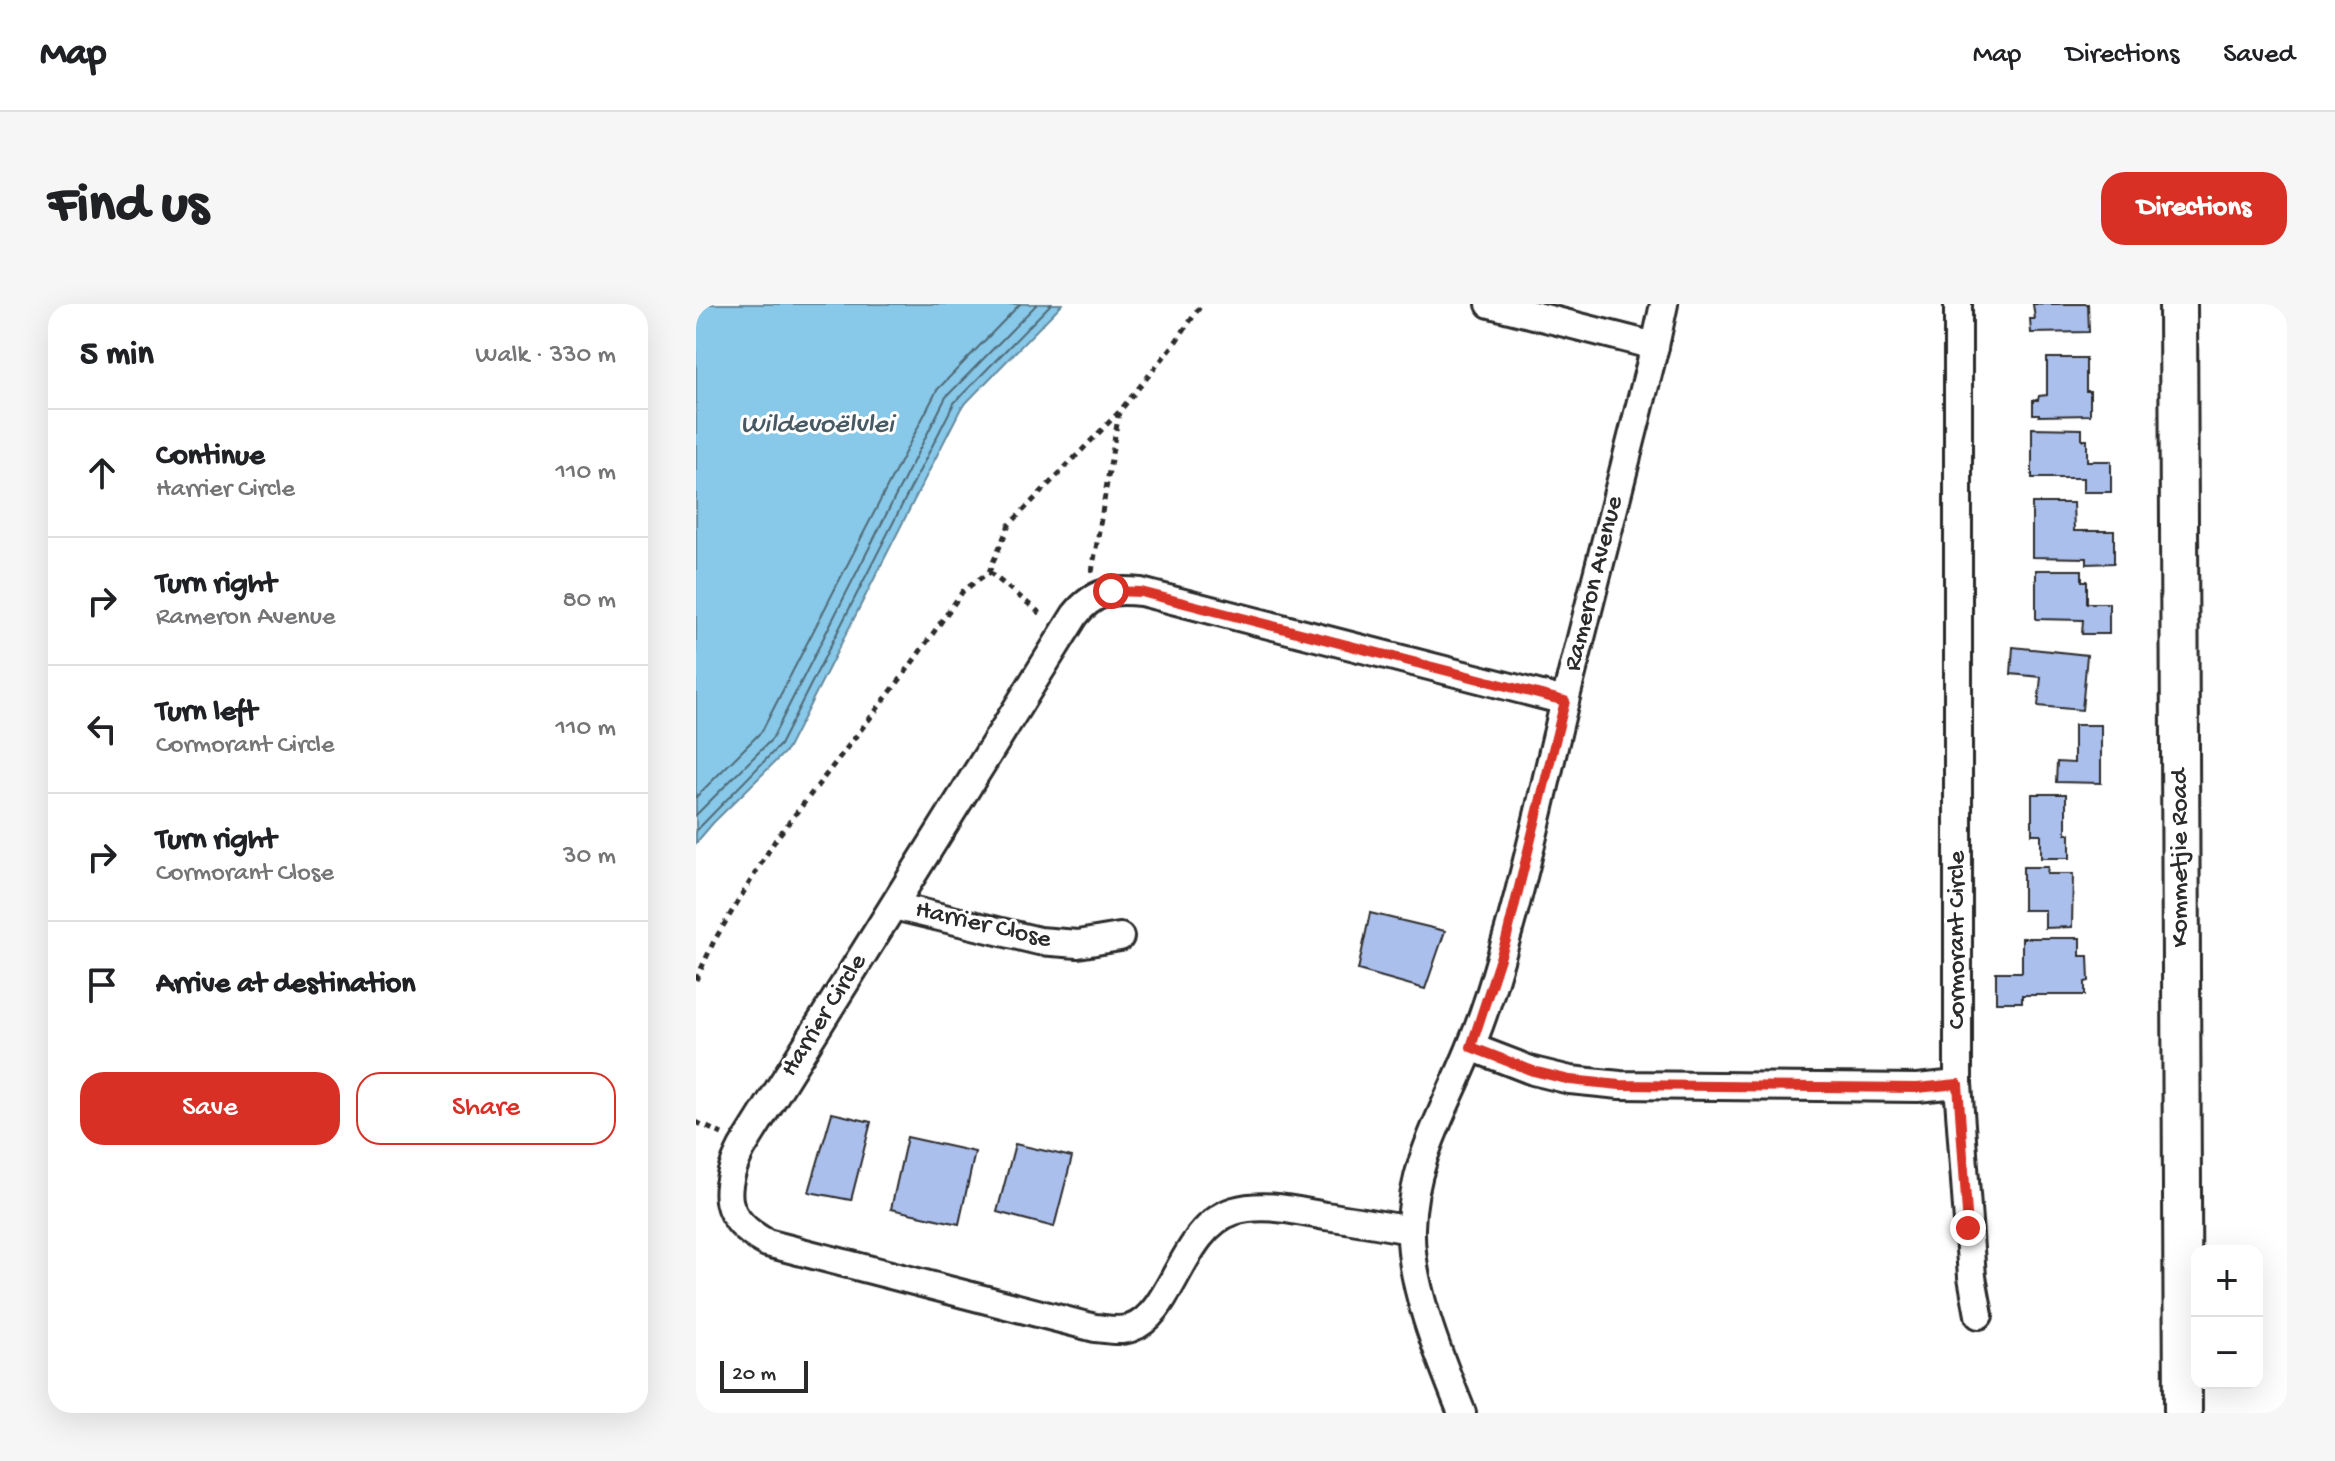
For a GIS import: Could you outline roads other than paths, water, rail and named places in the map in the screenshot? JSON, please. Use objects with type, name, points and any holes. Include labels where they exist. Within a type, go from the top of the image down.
[{"type":"main road","name":"Kommetjie Road","points":[[2178,304],[2183,1413]]},
{"type":"street","points":[[1490,304],[1655,346]]},
{"type":"street","name":"Rameron Avenue","points":[[1462,1413],[1439,1356],[1415,1268],[1410,1230],[1415,1189],[1426,1147],[1471,1047],[1506,940],[1664,304]]},
{"type":"street","name":"Cormorant Circle","points":[[1958,304],[1958,1084],[1972,1277],[1979,1315]]},
{"type":"street","name":"Harrier Circle","points":[[1410,1230],[1281,1209],[1254,1207],[1232,1212],[1214,1222],[1197,1238],[1154,1310],[1142,1323],[1130,1329],[1117,1330],[1095,1328],[767,1243],[750,1234],[738,1222],[729,1206],[728,1187],[742,1148],[1064,633],[1086,602],[1096,596],[1111,591],[1141,592],[1565,701]]},
{"type":"street","name":"Harrier Close","points":[[894,906],[1039,941],[1078,944],[1120,937]]},
{"type":"street","points":[[1471,1047],[1533,1071],[1620,1085],[1917,1088],[1958,1084]]},
{"type":"water","name":"Wildevoëlvlei","points":[[696,304],[1062,304],[961,408],[787,750],[696,843]]}]
